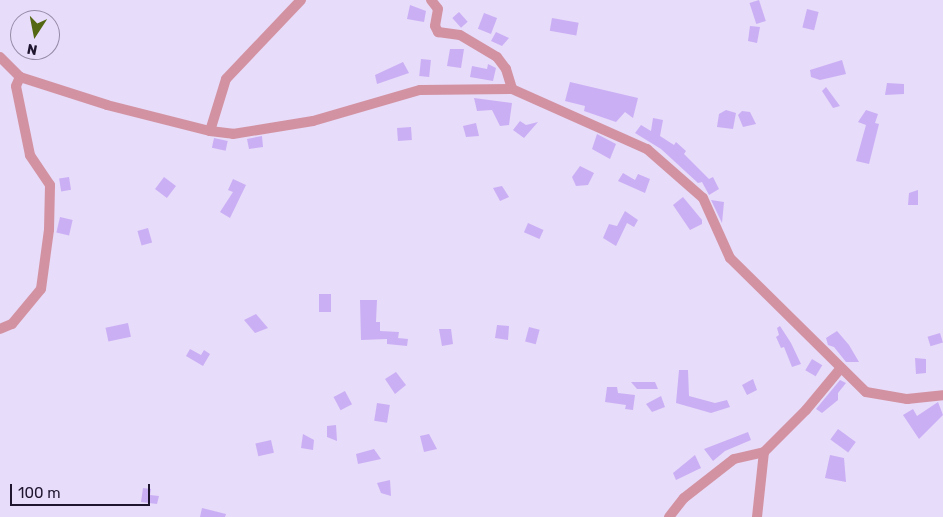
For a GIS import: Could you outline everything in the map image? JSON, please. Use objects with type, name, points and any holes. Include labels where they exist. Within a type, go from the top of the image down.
[{"type":"street","points":[[210,132],[226,79],[302,0]]},
{"type":"street","points":[[431,0],[438,10],[435,26],[438,32],[460,35],[497,56],[506,69],[512,89]]},
{"type":"street","points":[[0,57],[20,77],[107,105],[210,132],[232,134],[270,130],[420,90],[512,89],[647,149],[703,198],[730,258],[782,307],[840,369],[873,394],[907,399],[943,395]]},
{"type":"street","points":[[0,329],[12,324],[41,290],[49,230],[50,185],[30,155],[16,86],[20,77]]},
{"type":"street","points":[[669,517],[684,498],[734,459],[764,452],[806,410],[840,369]]},
{"type":"street","points":[[757,517],[764,452]]},
{"type":"building","points":[[759,0],[766,21],[756,24],[749,3]]},
{"type":"building","points":[[410,5],[426,11],[424,22],[407,19]]},
{"type":"building","points":[[807,9],[819,12],[814,30],[802,27]]},
{"type":"building","points":[[459,12],[468,22],[461,28],[452,18]]},
{"type":"building","points":[[484,13],[497,18],[491,34],[478,29]]},
{"type":"building","points":[[552,18],[579,23],[576,35],[550,31]]},
{"type":"building","points":[[750,26],[760,27],[757,43],[748,41]]},
{"type":"building","points":[[496,32],[509,38],[502,46],[491,41]]},
{"type":"building","points":[[450,49],[464,49],[461,68],[447,66]]},
{"type":"building","points":[[421,59],[431,60],[429,77],[419,76]]},
{"type":"building","points":[[842,60],[846,74],[820,80],[811,77],[810,70]]},
{"type":"building","points":[[403,62],[409,73],[377,84],[375,75]]},
{"type":"building","points":[[488,64],[496,68],[493,81],[470,77],[472,66],[487,69]]},
{"type":"building","points":[[570,82],[638,98],[633,118],[625,112],[616,122],[584,111],[585,106],[565,101]]},
{"type":"building","points":[[887,83],[904,84],[904,94],[885,95]]},
{"type":"building","points":[[826,87],[840,106],[833,108],[822,91]]},
{"type":"building","points":[[474,98],[512,103],[509,125],[500,126],[492,110],[477,111]]},
{"type":"building","points":[[726,110],[736,113],[733,129],[717,127],[719,114]]},
{"type":"building","points":[[866,110],[878,114],[875,123],[879,124],[869,164],[856,161],[866,125],[858,122]]},
{"type":"building","points":[[742,111],[750,112],[756,124],[743,127],[738,115]]},
{"type":"building","points":[[653,118],[663,120],[660,136],[674,145],[676,142],[686,151],[684,154],[709,179],[713,177],[719,189],[709,195],[702,182],[698,183],[661,149],[635,133],[641,125],[651,131]]},
{"type":"building","points":[[520,121],[526,125],[538,122],[524,138],[513,130]]},
{"type":"building","points":[[476,123],[479,136],[466,137],[463,126]]},
{"type":"building","points":[[411,127],[412,140],[398,141],[397,128]]},
{"type":"building","points":[[597,134],[616,144],[610,159],[592,149]]},
{"type":"building","points":[[262,136],[263,147],[249,149],[247,139]]},
{"type":"building","points":[[214,138],[228,141],[226,151],[212,148]]},
{"type":"building","points":[[580,166],[594,173],[588,185],[576,186],[572,177]]},
{"type":"building","points":[[623,173],[635,180],[638,174],[650,179],[645,193],[618,181]]},
{"type":"building","points":[[69,177],[71,190],[61,191],[59,179]]},
{"type":"building","points":[[164,177],[176,186],[167,198],[155,189]]},
{"type":"building","points":[[233,179],[246,185],[230,218],[220,212],[233,192],[228,190]]},
{"type":"building","points":[[502,186],[509,197],[500,201],[493,188]]},
{"type":"building","points":[[918,190],[918,205],[908,205],[909,193]]},
{"type":"building","points":[[683,197],[702,220],[702,224],[690,230],[673,205]]},
{"type":"building","points":[[711,200],[724,202],[722,223]]},
{"type":"building","points":[[625,211],[638,220],[634,227],[627,223],[616,246],[603,238],[609,224],[617,226]]},
{"type":"building","points":[[60,217],[73,220],[69,236],[56,233]]},
{"type":"building","points":[[528,223],[544,230],[539,239],[524,232]]},
{"type":"building","points":[[148,228],[152,242],[142,245],[137,231]]},
{"type":"building","points":[[319,294],[331,294],[331,312],[319,312]]},
{"type":"building","points":[[360,300],[377,300],[376,322],[380,322],[380,331],[399,332],[398,338],[408,339],[407,346],[387,344],[387,339],[361,340]]},
{"type":"building","points":[[256,314],[268,328],[255,333],[244,320]]},
{"type":"building","points":[[128,323],[131,337],[108,341],[106,328]]},
{"type":"building","points":[[497,325],[509,326],[508,340],[495,338]]},
{"type":"building","points":[[780,326],[801,364],[792,367],[784,347],[781,348],[776,337],[779,335],[777,328]]},
{"type":"building","points":[[529,327],[540,330],[536,344],[525,341]]},
{"type":"building","points":[[439,329],[451,329],[453,344],[442,346]]},
{"type":"building","points":[[837,331],[849,345],[859,362],[846,362],[834,347],[828,345],[826,338]]},
{"type":"building","points":[[940,333],[943,343],[930,346],[928,337]]},
{"type":"building","points":[[190,349],[201,355],[204,350],[210,354],[203,366],[186,356]]},
{"type":"building","points":[[915,358],[926,359],[926,373],[916,374]]},
{"type":"building","points":[[812,359],[822,365],[816,376],[805,370]]},
{"type":"building","points":[[679,370],[688,370],[689,396],[715,403],[727,400],[730,407],[711,413],[676,403]]},
{"type":"building","points":[[396,372],[406,385],[395,394],[385,379]]},
{"type":"building","points":[[753,379],[757,390],[747,395],[742,385]]},
{"type":"building","points":[[840,380],[846,383],[838,393],[838,400],[822,413],[816,409]]},
{"type":"building","points":[[631,382],[655,382],[658,389],[637,389]]},
{"type":"building","points":[[607,387],[617,387],[618,393],[635,395],[633,410],[625,409],[626,405],[605,402]]},
{"type":"building","points":[[345,391],[352,404],[341,410],[334,397]]},
{"type":"building","points":[[661,396],[665,407],[652,412],[646,404]]},
{"type":"building","points":[[938,402],[943,415],[919,439],[903,415],[913,409],[917,416]]},
{"type":"building","points":[[377,403],[390,405],[387,423],[374,421]]},
{"type":"building","points":[[336,425],[337,441],[327,437],[327,426]]},
{"type":"building","points":[[838,429],[856,442],[848,452],[830,440]]},
{"type":"building","points":[[748,432],[751,440],[725,451],[713,461],[704,449]]},
{"type":"building","points":[[303,434],[314,440],[313,450],[301,448]]},
{"type":"building","points":[[429,434],[437,449],[424,452],[420,436]]},
{"type":"building","points":[[271,440],[274,453],[258,456],[255,444]]},
{"type":"building","points":[[374,449],[381,459],[358,464],[356,454]]},
{"type":"building","points":[[695,455],[701,468],[676,480],[673,473]]},
{"type":"building","points":[[830,455],[844,458],[846,482],[825,478]]},
{"type":"building","points":[[390,480],[391,496],[381,493],[377,483]]},
{"type":"building","points":[[143,488],[151,489],[150,495],[159,496],[157,504],[141,502]]},
{"type":"building","points":[[202,508],[226,514],[225,517],[200,517]]}]
